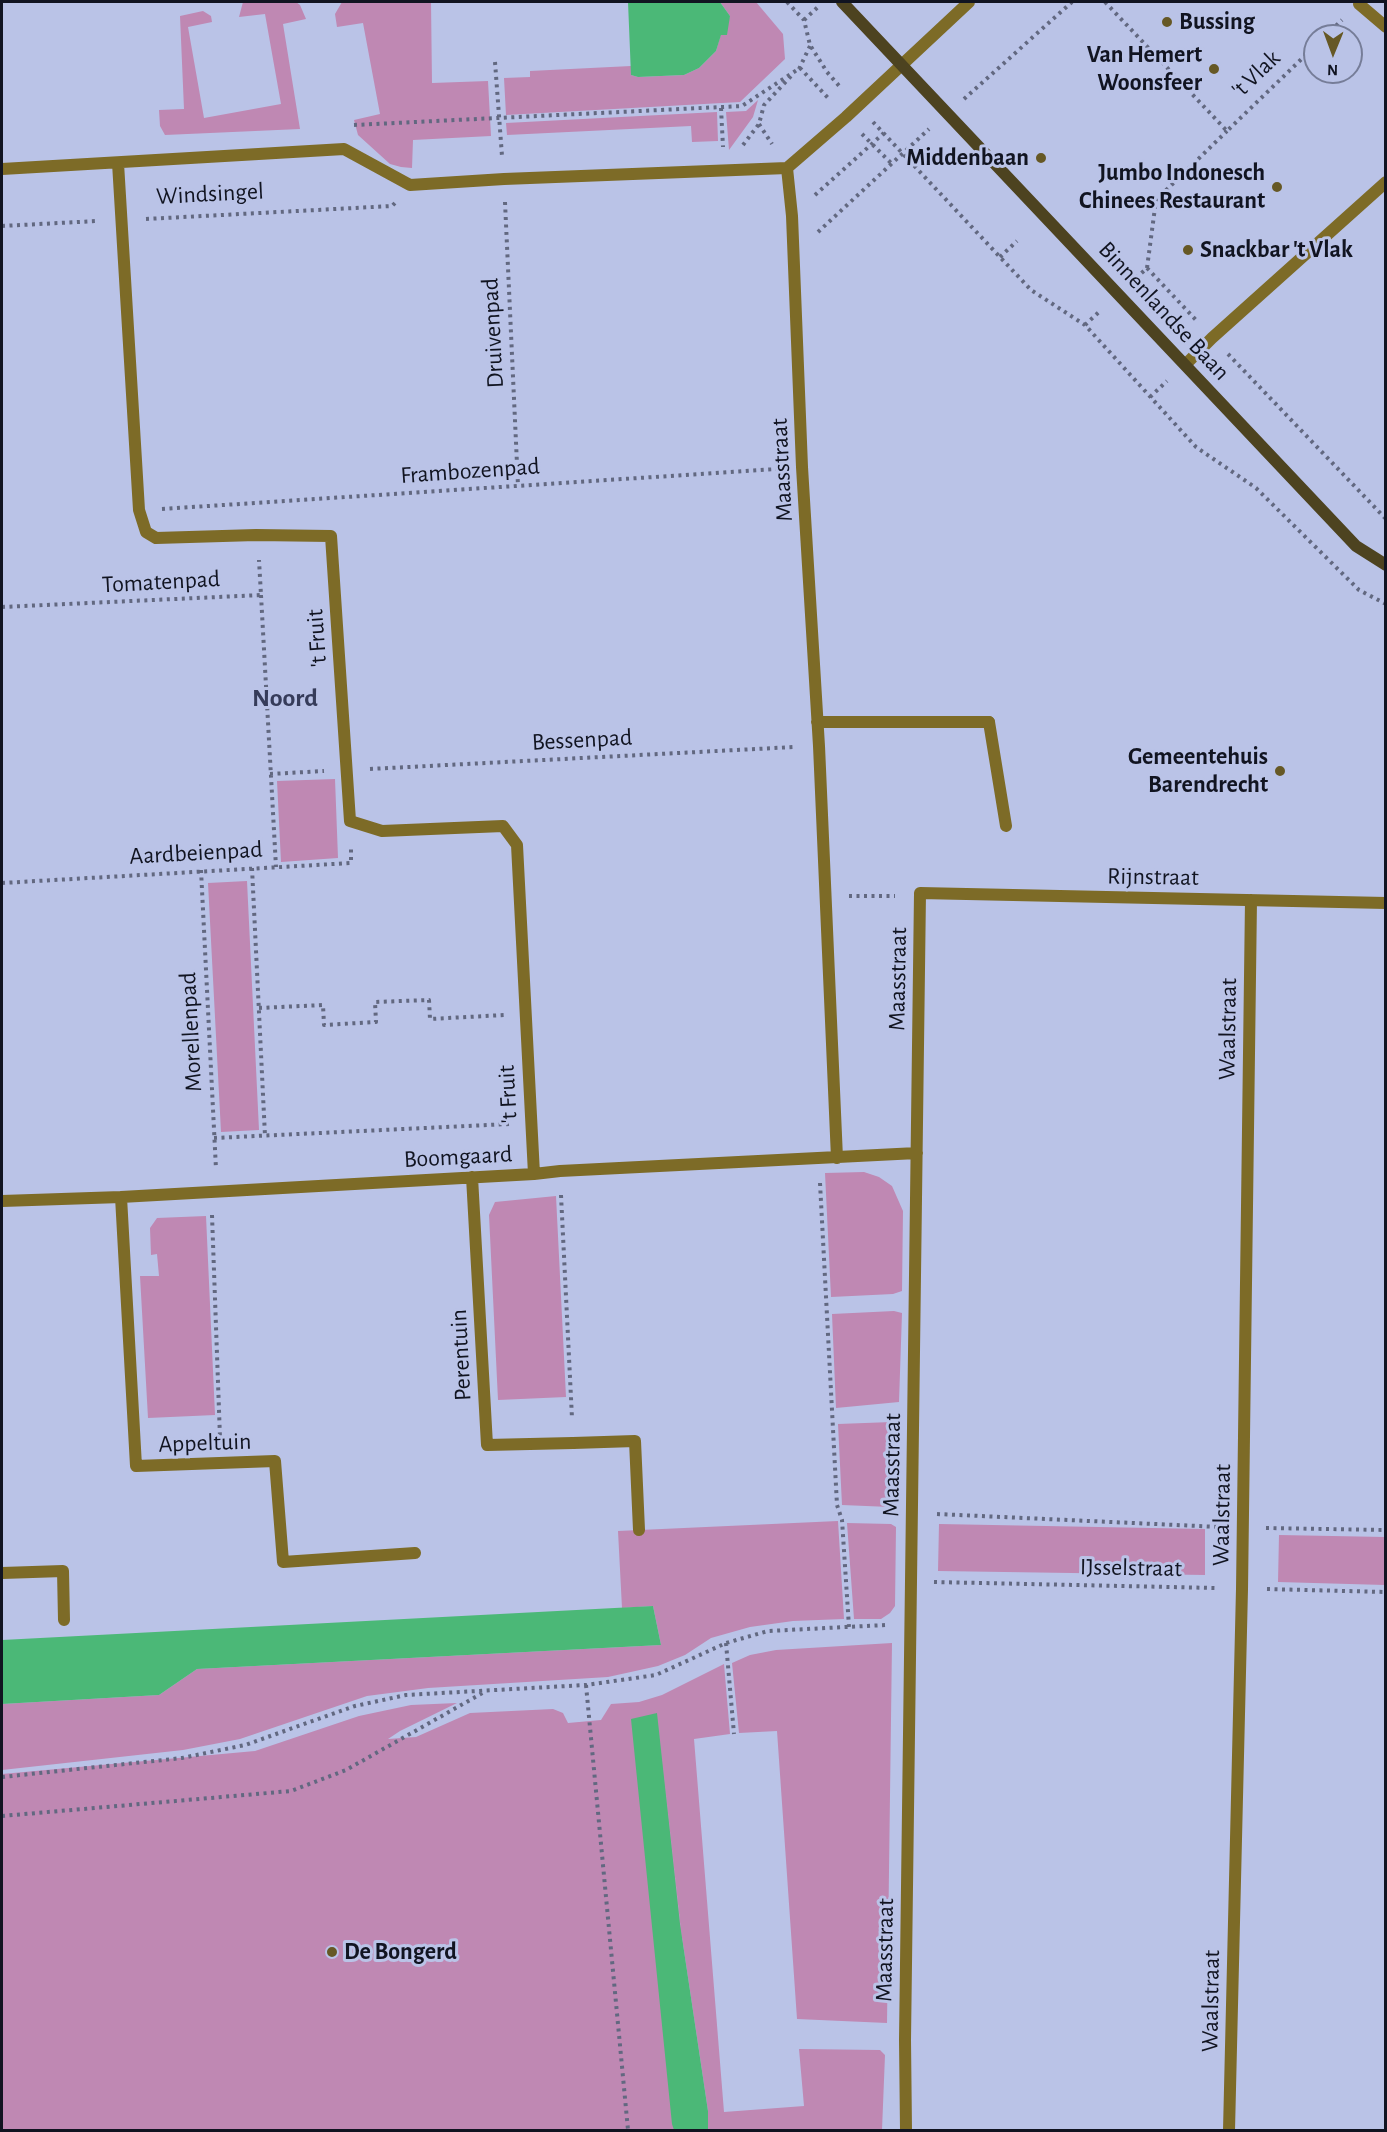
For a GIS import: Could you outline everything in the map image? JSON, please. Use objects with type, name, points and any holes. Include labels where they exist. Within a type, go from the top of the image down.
[{"type":"street","name":"Binnenlandse Baan","points":[[842,2],[1356,546],[1386,565]]},
{"type":"street","points":[[410,185],[504,178],[787,168],[846,117],[969,2]]},
{"type":"street","points":[[1360,3],[1386,27]]},
{"type":"street","name":"Windsingel","points":[[2,169],[344,149],[410,185]]},
{"type":"street","name":"'t Fruit","points":[[118,163],[139,510],[146,532],[156,538],[256,535],[331,536],[350,821],[382,831],[503,826],[517,845],[534,1174]]},
{"type":"street","name":"Maasstraat","points":[[787,168],[792,216],[802,467],[819,746],[837,1158]]},
{"type":"street","points":[[1186,364],[1386,182]]},
{"type":"street","points":[[817,722],[989,722],[1006,826]]},
{"type":"street","name":"Maasstraat","points":[[906,2130],[920,893]]},
{"type":"street","name":"Rijnstraat","points":[[920,893],[1386,903]]},
{"type":"street","name":"Waalstraat","points":[[1229,2130],[1242,1589],[1251,900]]},
{"type":"street","name":"Boomgaard","points":[[2,1201],[121,1197],[917,1153]]},
{"type":"street","name":"Perentuin","points":[[472,1177],[487,1445],[635,1441],[639,1530]]},
{"type":"street","name":"Appeltuin","points":[[121,1197],[136,1466],[275,1461],[283,1562],[415,1553]]},
{"type":"street","points":[[2,1574],[63,1571],[64,1620]]},
{"type":"path","points":[[724,169],[759,124],[764,105],[800,68],[810,45],[804,20],[787,2]]},
{"type":"path","points":[[804,20],[824,2]]},
{"type":"path","points":[[987,78],[1072,2]]},
{"type":"path","name":"'t Vlak","points":[[1105,2],[1227,131]]},
{"type":"path","name":"'t Vlak","points":[[1147,268],[1156,200],[1303,58]]},
{"type":"path","points":[[495,62],[504,178]]},
{"type":"path","points":[[351,126],[742,106],[800,68]]},
{"type":"path","points":[[721,108],[724,169]]},
{"type":"path","points":[[792,216],[884,133]]},
{"type":"path","points":[[793,255],[903,153],[1031,290],[1085,325],[1196,447],[1256,488],[1359,590],[1386,604]]},
{"type":"path","name":"Druivenpad","points":[[504,178],[518,486]]},
{"type":"path","name":"Windsingel","points":[[2,226],[392,206],[410,185]]},
{"type":"path","points":[[1087,206],[1096,198]]},
{"type":"path","points":[[1000,257],[1017,241]]},
{"type":"path","name":"Binnenlandse Baan","points":[[1147,268],[1386,519]]},
{"type":"path","name":"Frambozenpad","points":[[139,510],[802,467]]},
{"type":"path","points":[[256,535],[276,867]]},
{"type":"path","name":"Tomatenpad","points":[[2,607],[261,595]]},
{"type":"path","name":"Bessenpad","points":[[270,774],[819,746]]},
{"type":"path","name":"Aardbeienpad","points":[[2,883],[351,863],[350,821]]},
{"type":"path","points":[[252,868],[265,1136]]},
{"type":"path","name":"Morellenpad","points":[[201,870],[218,1191],[212,1215],[221,1463]]},
{"type":"path","name":"Maasstraat","points":[[826,895],[888,896],[920,893]]},
{"type":"path","points":[[259,1008],[323,1005],[324,1025],[376,1022],[375,1002],[429,1000],[430,1018],[525,1014]]},
{"type":"path","points":[[214,1138],[531,1123]]},
{"type":"path","points":[[819,1159],[837,1505],[842,1520],[849,1628]]},
{"type":"path","points":[[560,1171],[573,1443]]},
{"type":"path","name":"IJsselstraat","points":[[913,1513],[1243,1528],[1386,1530]]},
{"type":"path","name":"IJsselstraat","points":[[912,1581],[1386,1592]]},
{"type":"path","points":[[2,1777],[182,1758],[245,1745],[355,1706],[406,1695],[586,1685],[656,1675],[726,1643],[768,1631],[910,1624]]},
{"type":"path","points":[[726,1643],[734,1734]]},
{"type":"path","points":[[586,1685],[628,2130]]},
{"type":"path","points":[[2,1816],[291,1791],[346,1770],[489,1689]]},
{"type":"shaded area","points":[[243,2],[296,2],[300,5],[306,19],[283,24],[300,129],[165,135],[160,126],[159,110],[184,109],[180,16],[203,11],[211,16],[212,22],[188,27],[204,118],[281,104],[265,14],[239,17]]},
{"type":"shaded area","points":[[342,2],[431,2],[432,83],[488,81],[491,136],[413,140],[412,168],[390,164],[358,135],[354,120],[380,114],[363,23],[337,27],[335,14]]},
{"type":"shaded area","points":[[628,2],[720,2],[730,16],[727,35],[721,35],[716,51],[699,68],[684,75],[638,77],[631,75]]},
{"type":"shaded area","points":[[720,2],[756,2],[783,34],[785,59],[740,102],[506,115],[504,78],[530,77],[530,71],[631,66],[631,75],[638,77],[684,75],[699,68],[716,51],[730,16]]},
{"type":"shaded area","points":[[758,100],[753,117],[729,150],[726,112],[746,111]]},
{"type":"shaded area","points":[[717,112],[718,141],[692,142],[691,126],[507,135],[506,123]]},
{"type":"shaded area","points":[[335,779],[338,858],[281,862],[277,781]]},
{"type":"shaded area","points":[[247,881],[259,1130],[221,1132],[208,883]]},
{"type":"shaded area","points":[[864,1172],[879,1177],[892,1186],[903,1211],[902,1291],[893,1294],[831,1297],[825,1173]]},
{"type":"shaded area","points":[[556,1196],[566,1397],[498,1400],[489,1215],[495,1202]]},
{"type":"shaded area","points":[[206,1216],[215,1415],[148,1418],[140,1276],[159,1276],[157,1254],[151,1255],[150,1228],[157,1218]]},
{"type":"shaded area","points":[[894,1311],[902,1313],[899,1402],[836,1408],[832,1314]]},
{"type":"shaded area","points":[[892,1422],[899,1426],[896,1505],[890,1507],[842,1505],[838,1424]]},
{"type":"shaded area","points":[[838,1521],[844,1619],[793,1621],[750,1627],[711,1638],[685,1655],[658,1666],[608,1677],[428,1688],[367,1696],[240,1739],[183,1750],[2,1770],[2,1704],[159,1695],[197,1669],[661,1645],[653,1606],[622,1608],[618,1531]]},
{"type":"shaded area","points":[[847,1523],[891,1524],[896,1527],[895,1606],[881,1619],[854,1619]]},
{"type":"shaded area","points":[[939,1524],[1205,1529],[1205,1575],[938,1571]]},
{"type":"shaded area","points":[[1279,1535],[1385,1537],[1385,1585],[1278,1582]]},
{"type":"shaded area","points":[[653,1606],[661,1645],[197,1669],[159,1695],[2,1704],[2,1640]]},
{"type":"shaded area","points":[[892,1643],[887,2023],[797,2019],[777,1731],[739,1733],[732,1663],[750,1655],[776,1650]]},
{"type":"shaded area","name":"De Bongerd","points":[[724,1664],[730,1734],[694,1739],[724,2112],[804,2106],[799,2049],[880,2050],[885,2055],[882,2130],[708,2130],[708,2111],[681,1930],[703,2130],[2,2130],[2,1774],[255,1751],[359,1716],[411,1705],[457,1703],[388,1739],[416,1737],[470,1713],[553,1709],[563,1713],[568,1723],[601,1720],[611,1704],[639,1702],[662,1695]]},
{"type":"shaded area","points":[[657,1713],[680,1924],[708,2111],[708,2130],[674,2130],[672,2124],[631,1719]]},
{"type":"place","name":"Bussing","points":[[1167,22]]},
{"type":"place","name":"Van Hemert Woonsfeer","points":[[1214,69]]},
{"type":"place","name":"Middenbaan","points":[[1041,158]]},
{"type":"place","name":"Jumbo Indonesch Chinees Restaurant","points":[[1277,187]]},
{"type":"place","name":"Snackbar 't Vlak","points":[[1188,250]]},
{"type":"place","name":"Gemeentehuis Barendrecht","points":[[1280,771]]},
{"type":"place","name":"De Bongerd","points":[[332,1952]]},
{"type":"district","name":"Noord","points":[[285,698]]}]
